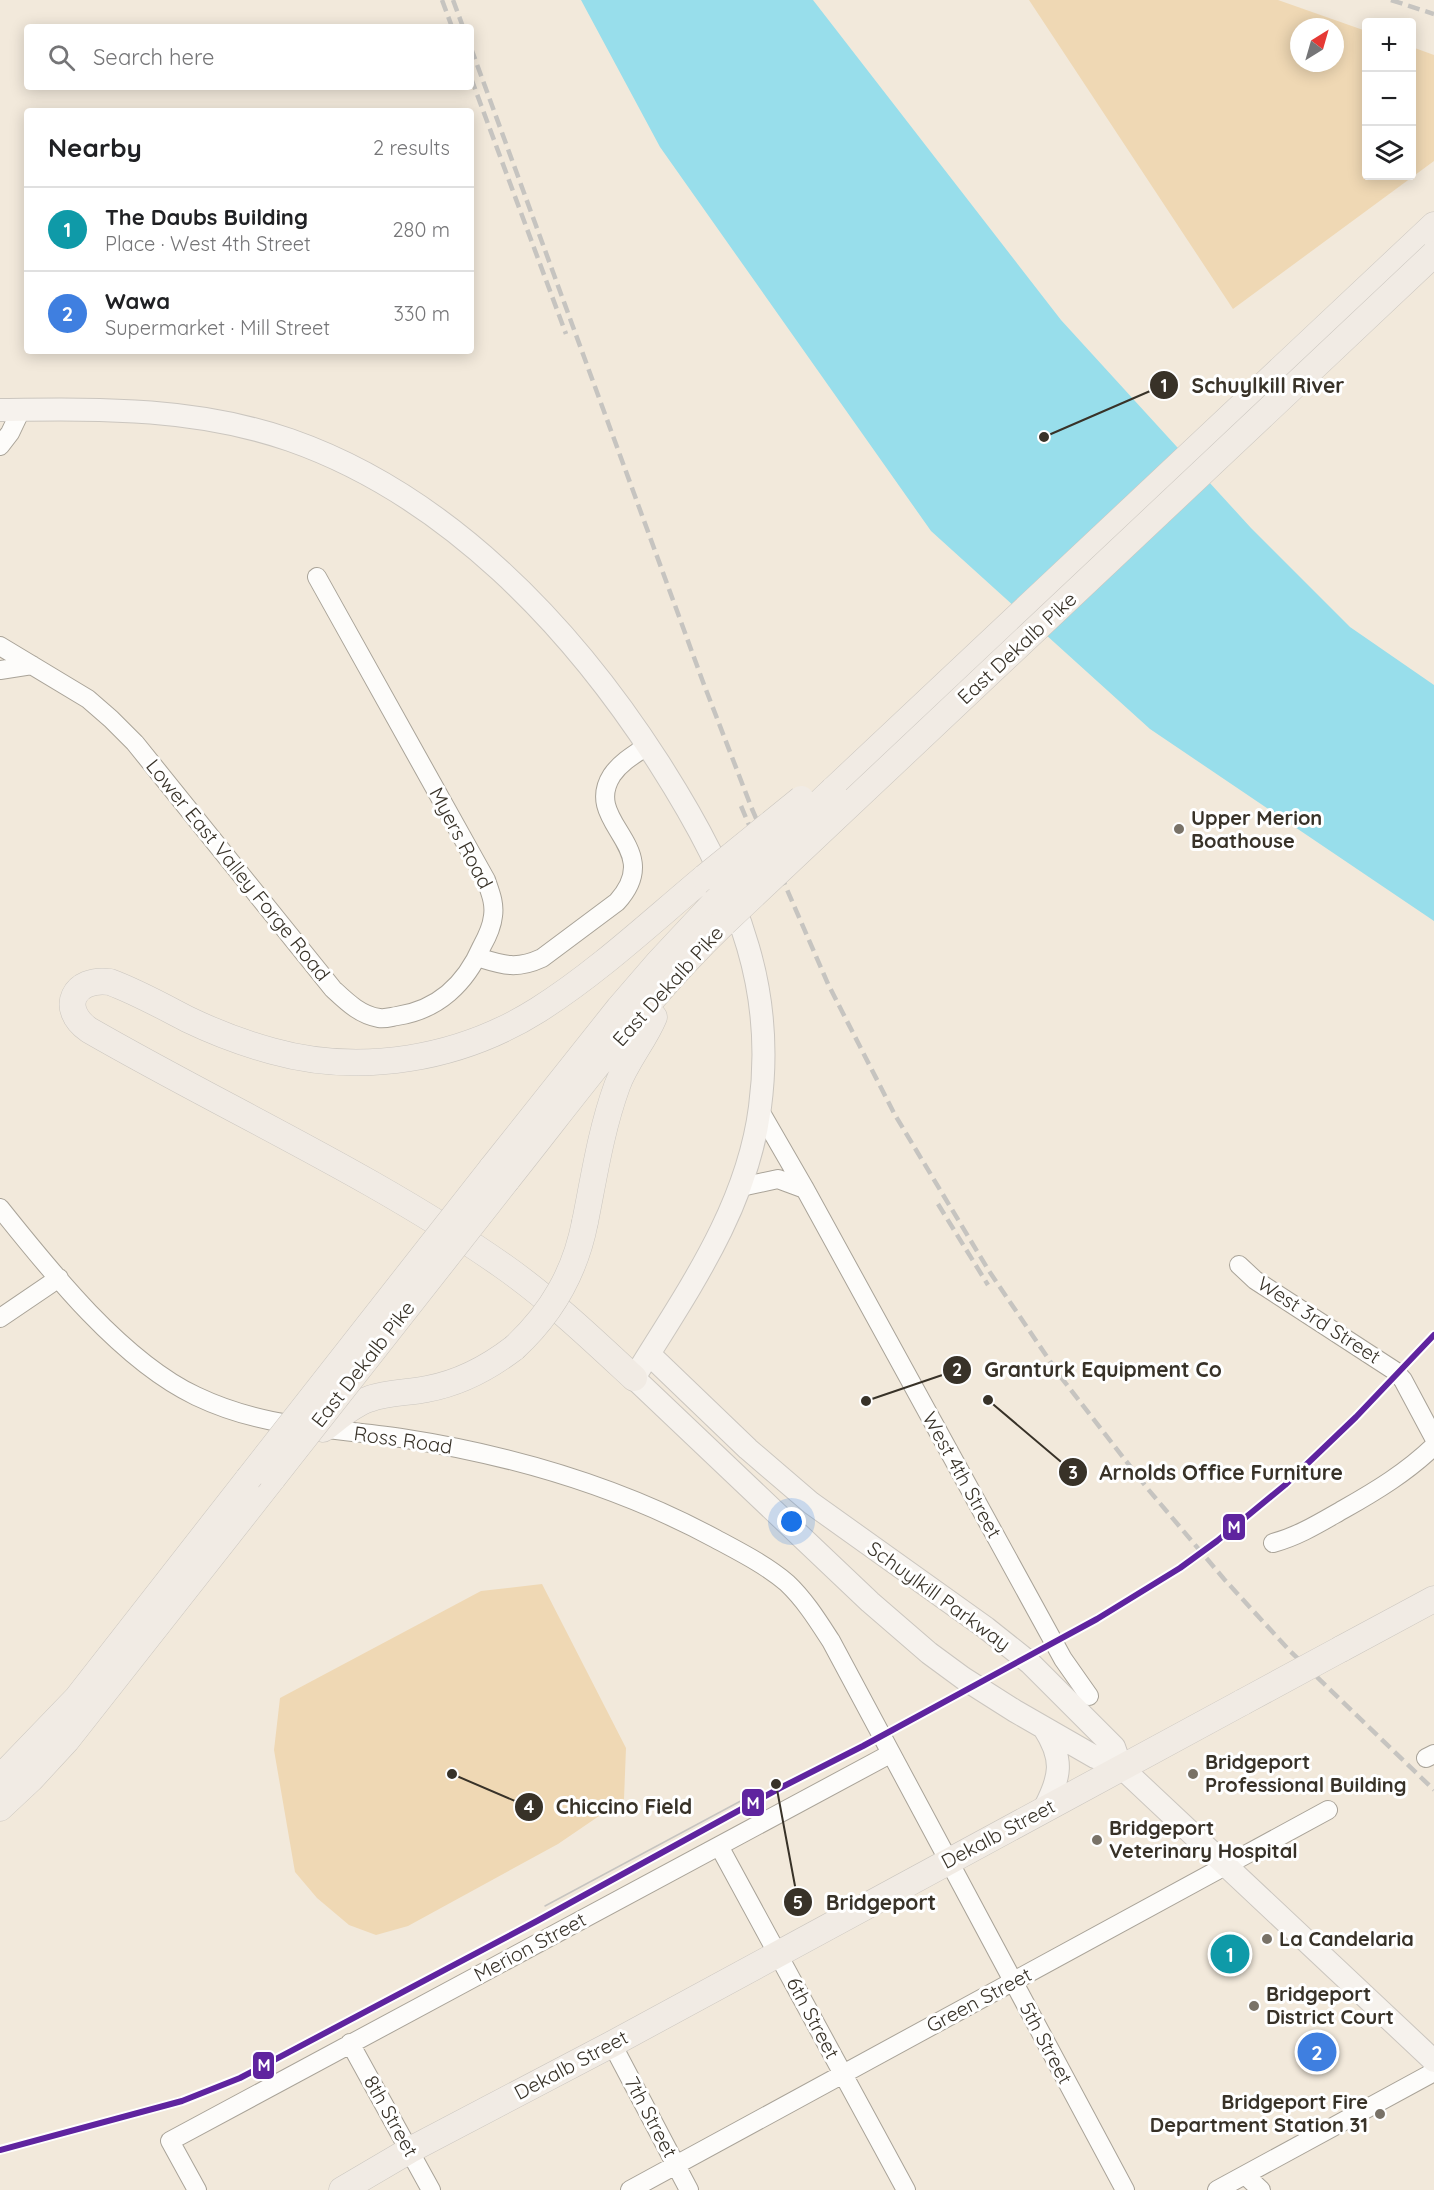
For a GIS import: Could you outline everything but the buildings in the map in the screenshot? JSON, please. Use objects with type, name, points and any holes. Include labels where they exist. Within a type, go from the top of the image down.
[{"type":"highway","name":"East Dekalb Pike","points":[[0,1779],[77,1698],[248,1479],[499,1174],[658,993],[720,913],[833,790],[1434,225]]},
{"type":"highway","name":"East Dekalb Pike","points":[[0,1808],[67,1740],[273,1478],[619,1008],[657,964],[720,913],[1434,254]]},
{"type":"highway","points":[[634,1378],[537,1292],[476,1248],[380,1189],[89,1030],[77,1020],[72,1006],[73,998],[83,985],[92,981],[110,982],[217,1032],[295,1057],[335,1062],[374,1062],[437,1053],[499,1031],[538,1010],[598,966],[806,796],[833,790]]},
{"type":"highway","points":[[323,1429],[357,1404],[368,1399],[447,1384],[482,1370],[514,1348],[543,1318],[566,1282],[578,1252],[610,1106],[624,1069],[654,1019],[658,993]]},
{"type":"highway","name":"Dekalb Street","points":[[342,2190],[410,2150],[612,2044],[1431,1601]]},
{"type":"main road","points":[[10,410],[127,410],[197,417],[241,426],[291,441],[356,469],[424,509],[466,541],[512,583],[587,665],[672,783],[716,864],[748,949],[758,992],[763,1074],[760,1111],[741,1187],[708,1256],[634,1378]]},
{"type":"main road","name":"Schuylkill Parkway","points":[[649,1354],[748,1449],[811,1503],[986,1628],[1030,1663],[1114,1747],[1121,1767]]},
{"type":"main road","name":"Schuylkill Parkway","points":[[634,1378],[899,1628],[963,1678],[1095,1757],[1121,1767]]},
{"type":"main road","points":[[1044,1728],[1055,1749],[1059,1768],[1055,1786],[1044,1809]]},
{"type":"main road","points":[[1121,1767],[1434,2061]]},
{"type":"street","points":[[0,446],[10,433],[10,410]]},
{"type":"street","name":"Myers Road","points":[[317,577],[486,880],[493,899],[493,916],[488,934],[477,957]]},
{"type":"street","name":"Lower East Valley Forge Road","points":[[0,646],[87,699],[135,743],[326,980],[349,1005],[365,1014],[381,1019],[425,1009],[447,996],[464,978],[477,957]]},
{"type":"street","points":[[0,670],[32,665]]},
{"type":"street","points":[[477,957],[505,966],[528,965],[542,958],[617,902],[624,894],[630,885],[634,866],[628,848],[607,810],[605,793],[612,775],[619,767],[647,746]]},
{"type":"street","name":"West 4th Street","points":[[760,1111],[1063,1659],[1089,1696]]},
{"type":"street","points":[[741,1187],[778,1179],[805,1189]]},
{"type":"street","name":"Ross Road","points":[[0,1208],[59,1278],[124,1346],[168,1381],[196,1396],[259,1420],[287,1426],[399,1438],[496,1456],[546,1469],[642,1503],[693,1526],[769,1569],[802,1598],[831,1641]]},
{"type":"street","name":"West 3rd Street","points":[[1239,1265],[1255,1280],[1395,1371],[1403,1380],[1434,1438]]},
{"type":"street","points":[[0,1318],[59,1278]]},
{"type":"street","points":[[1273,1543],[1289,1539],[1354,1503],[1405,1472],[1434,1446]]},
{"type":"street","name":"5th Street","points":[[831,1641],[1125,2190]]},
{"type":"street","name":"Merion Street","points":[[197,2190],[170,2141],[890,1754]]},
{"type":"street","name":"Green Street","points":[[630,2190],[1328,1810]]},
{"type":"street","name":"6th Street","points":[[719,1845],[906,2190]]},
{"type":"street","name":"8th Street","points":[[350,2043],[431,2190]]},
{"type":"street","name":"7th Street","points":[[612,2044],[689,2190]]},
{"type":"street","points":[[1217,2190],[1434,2072]]},
{"type":"street","points":[[1245,2175],[1261,2190]]},
{"type":"shaded area","points":[[1029,0],[1278,0],[1329,18],[1290,18],[1290,72],[1344,72],[1344,23],[1362,30],[1362,180],[1408,180],[1233,309]]},
{"type":"shaded area","points":[[1416,48],[1434,55],[1434,161],[1416,174]]},
{"type":"shaded area","points":[[542,1584],[626,1748],[624,1799],[558,1844],[408,1926],[376,1935],[349,1925],[317,1898],[295,1872],[274,1750],[280,1698],[481,1591]]},
{"type":"water","points":[[581,0],[813,0],[1061,320],[1251,528],[1350,627],[1434,685],[1434,921],[1150,729],[931,531],[660,147]]},
{"type":"tram line","points":[[545,1906],[750,1796]]},
{"type":"railway","points":[[442,0],[451,24]]},
{"type":"railway","points":[[453,0],[462,24]]},
{"type":"railway","points":[[1391,0],[1434,14]]},
{"type":"railway","points":[[474,56],[703,682],[752,809],[828,984],[895,1115],[989,1271],[1060,1376],[1147,1488],[1224,1579],[1290,1651],[1434,1790]]},
{"type":"railway","points":[[474,86],[566,334]]},
{"type":"railway","points":[[741,806],[761,853]]},
{"type":"railway","points":[[938,1204],[988,1285]]},
{"type":"transit line","name":"M","points":[[0,2150],[182,2101],[240,2078],[537,1921],[1097,1619],[1180,1568],[1285,1485],[1356,1417],[1434,1335]]},
{"type":"place","name":"Schuylkill River","points":[[1044,437]]},
{"type":"place","name":"Upper Merion Boathouse","points":[[1179,829]]},
{"type":"place","name":"Arnolds Office Furniture","points":[[988,1400]]},
{"type":"place","name":"Granturk Equipment Co","points":[[866,1401]]},
{"type":"place","name":"Chiccino Field","points":[[452,1774]]},
{"type":"place","name":"Bridgeport Professional Building","points":[[1193,1774]]},
{"type":"place","name":"Bridgeport","points":[[776,1784]]},
{"type":"place","name":"Bridgeport Veterinary Hospital","points":[[1097,1840]]},
{"type":"place","name":"La Candelaria","points":[[1267,1939]]},
{"type":"place","name":"The Daubs Building","points":[[1230,1954]]},
{"type":"place","name":"Bridgeport District Court","points":[[1254,2006]]},
{"type":"place","name":"Wawa","points":[[1317,2052]]},
{"type":"place","name":"Bridgeport Fire Department Station 31","points":[[1380,2114]]}]
